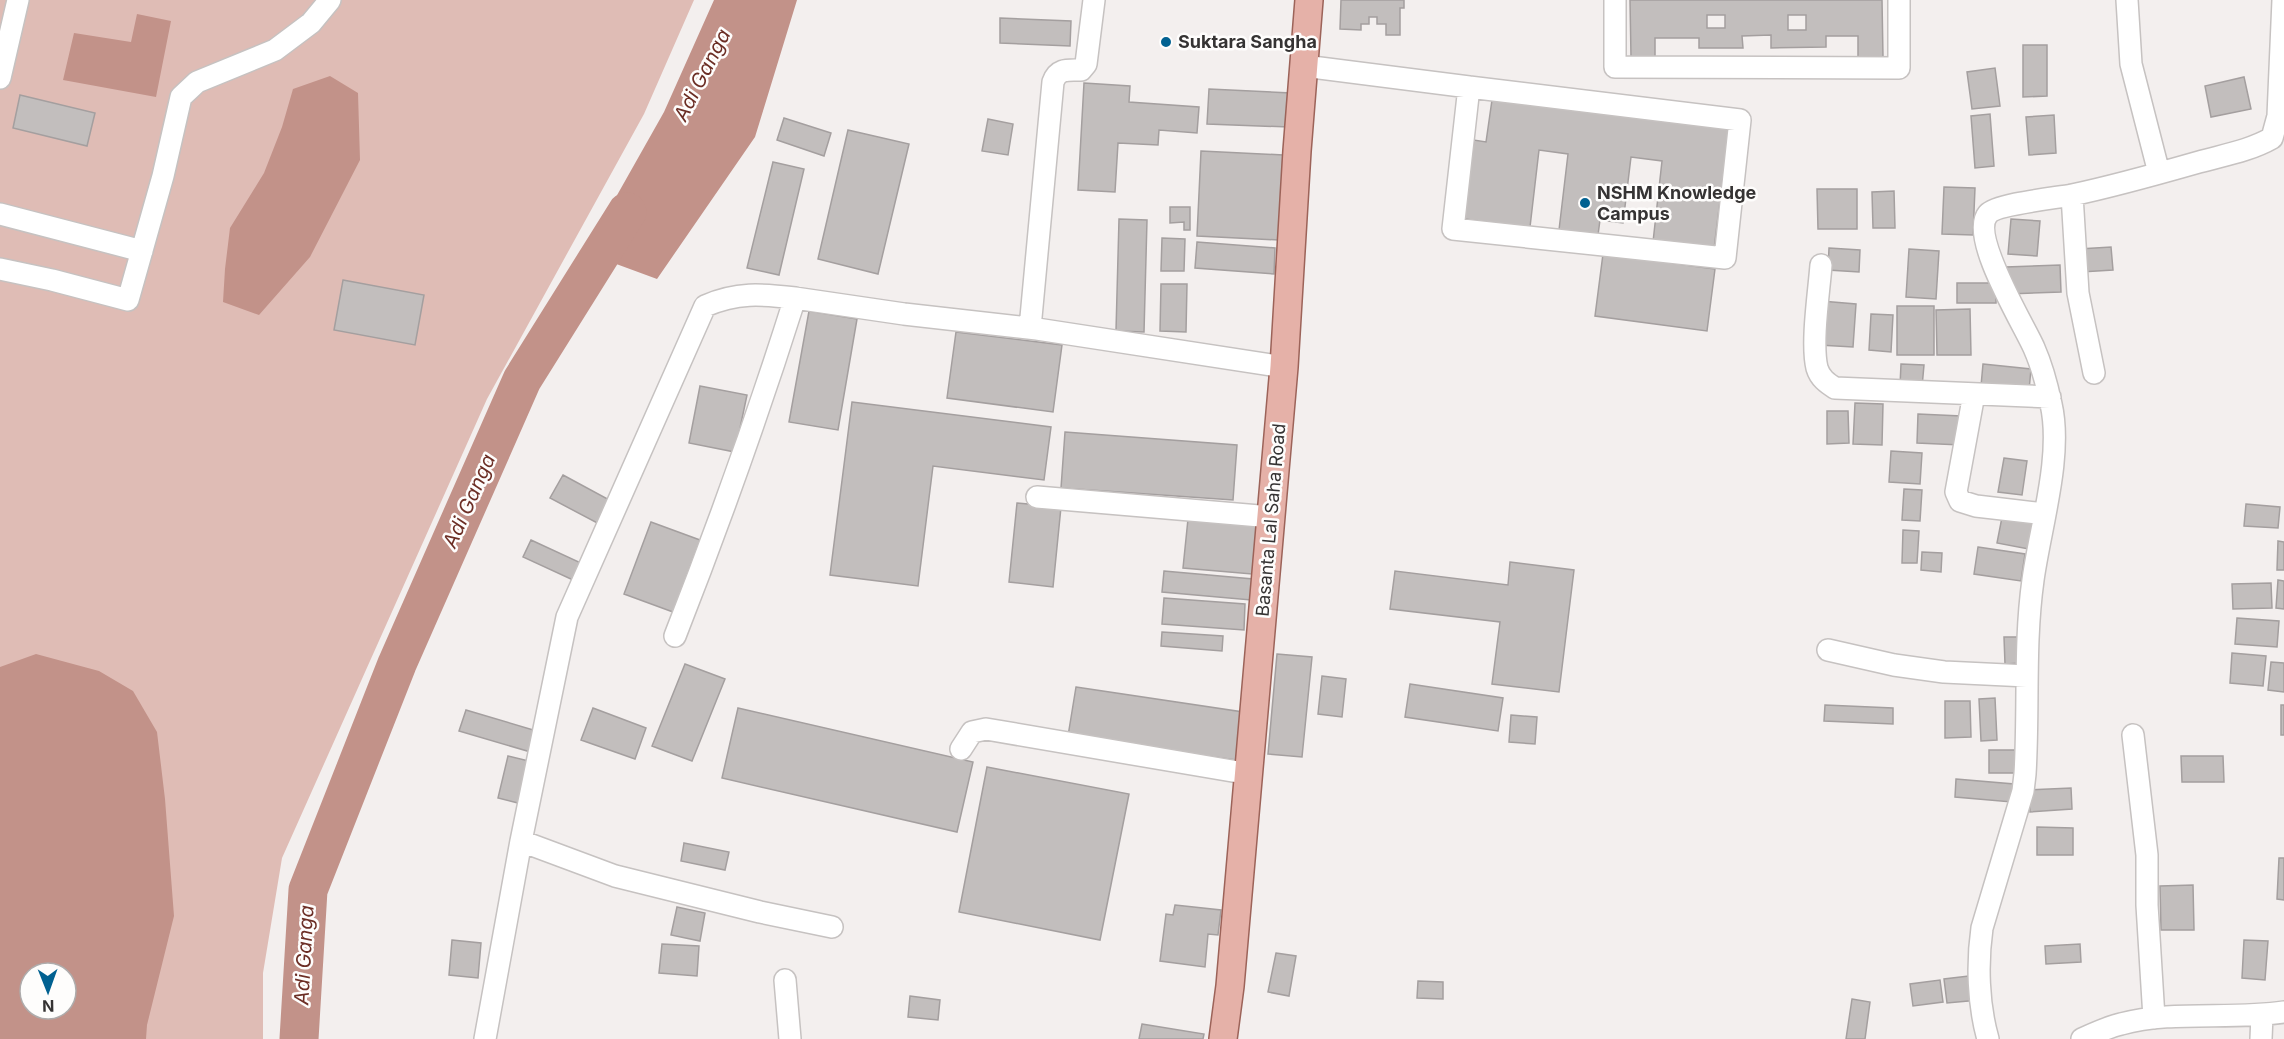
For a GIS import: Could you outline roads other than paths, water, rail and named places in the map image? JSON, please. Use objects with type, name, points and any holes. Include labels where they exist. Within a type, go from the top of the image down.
[{"type":"main road","name":"Basanta Lal Saha Road","points":[[1223,1039],[1232,974],[1272,517],[1310,0]]},
{"type":"street","points":[[0,78],[18,0]]},
{"type":"street","points":[[0,269],[128,300],[163,177],[182,97],[197,82],[275,50],[311,22],[330,0]]},
{"type":"street","points":[[1030,328],[1053,82],[1055,75],[1060,71],[1081,70],[1086,64],[1094,0]]},
{"type":"street","points":[[1615,0],[1615,68],[1899,68],[1899,0]]},
{"type":"street","points":[[2127,0],[2131,64],[2159,173]]},
{"type":"street","points":[[1988,1039],[1982,1008],[1979,948],[1982,928],[2023,791],[2028,729],[2028,640],[2033,578],[2045,514],[2054,427],[2050,397],[2034,347],[1996,273],[1989,252],[1986,220],[1988,213],[2000,208],[2072,195],[2256,147],[2278,139],[2283,0]]},
{"type":"street","points":[[1304,66],[1740,120],[1725,258],[1453,230],[1469,87]]},
{"type":"street","points":[[2072,195],[2078,293],[2094,373]]},
{"type":"street","points":[[0,214],[142,251]]},
{"type":"street","points":[[1821,265],[1816,338],[1817,369],[1825,382],[1835,388],[2050,397]]},
{"type":"street","points":[[485,1039],[521,842],[567,617],[705,306],[722,298],[754,293],[904,314],[1030,328],[1284,367]]},
{"type":"street","points":[[675,636],[759,414],[795,298]]},
{"type":"street","points":[[1974,394],[1956,492],[1960,501],[1976,506],[2045,514]]},
{"type":"street","points":[[1037,497],[1272,517]]},
{"type":"street","points":[[1828,650],[1904,667],[1944,672],[2027,676]]},
{"type":"street","points":[[961,749],[972,732],[986,729],[1250,774]]},
{"type":"street","points":[[2133,735],[2146,855],[2154,1018]]},
{"type":"street","points":[[521,842],[615,876],[760,912],[832,927]]},
{"type":"street","points":[[785,980],[790,1039]]},
{"type":"street","points":[[2082,1039],[2122,1023],[2154,1018],[2262,1015],[2284,1012]]},
{"type":"street","points":[[2261,1039],[2262,1015]]},
{"type":"water","points":[[714,0],[797,0],[755,137],[657,279],[581,251],[616,197],[664,112]]},
{"type":"water","points":[[137,14],[171,21],[156,97],[63,80],[74,33],[131,42]]},
{"type":"water","points":[[330,76],[358,93],[360,160],[310,257],[259,315],[223,302],[230,228],[264,173],[282,127],[293,89]]},
{"type":"water","points":[[36,654],[99,671],[133,691],[157,732],[165,799],[174,916],[147,1025],[146,1039],[0,1039],[0,667]]},
{"type":"waterway","name":"Adi Ganga","points":[[299,1039],[308,890],[397,664],[522,380],[627,212]]},
{"type":"place","name":"Suktara Sangha","points":[[1166,42]]},
{"type":"place","name":"NSHM Knowledge Campus","points":[[1585,203]]}]
